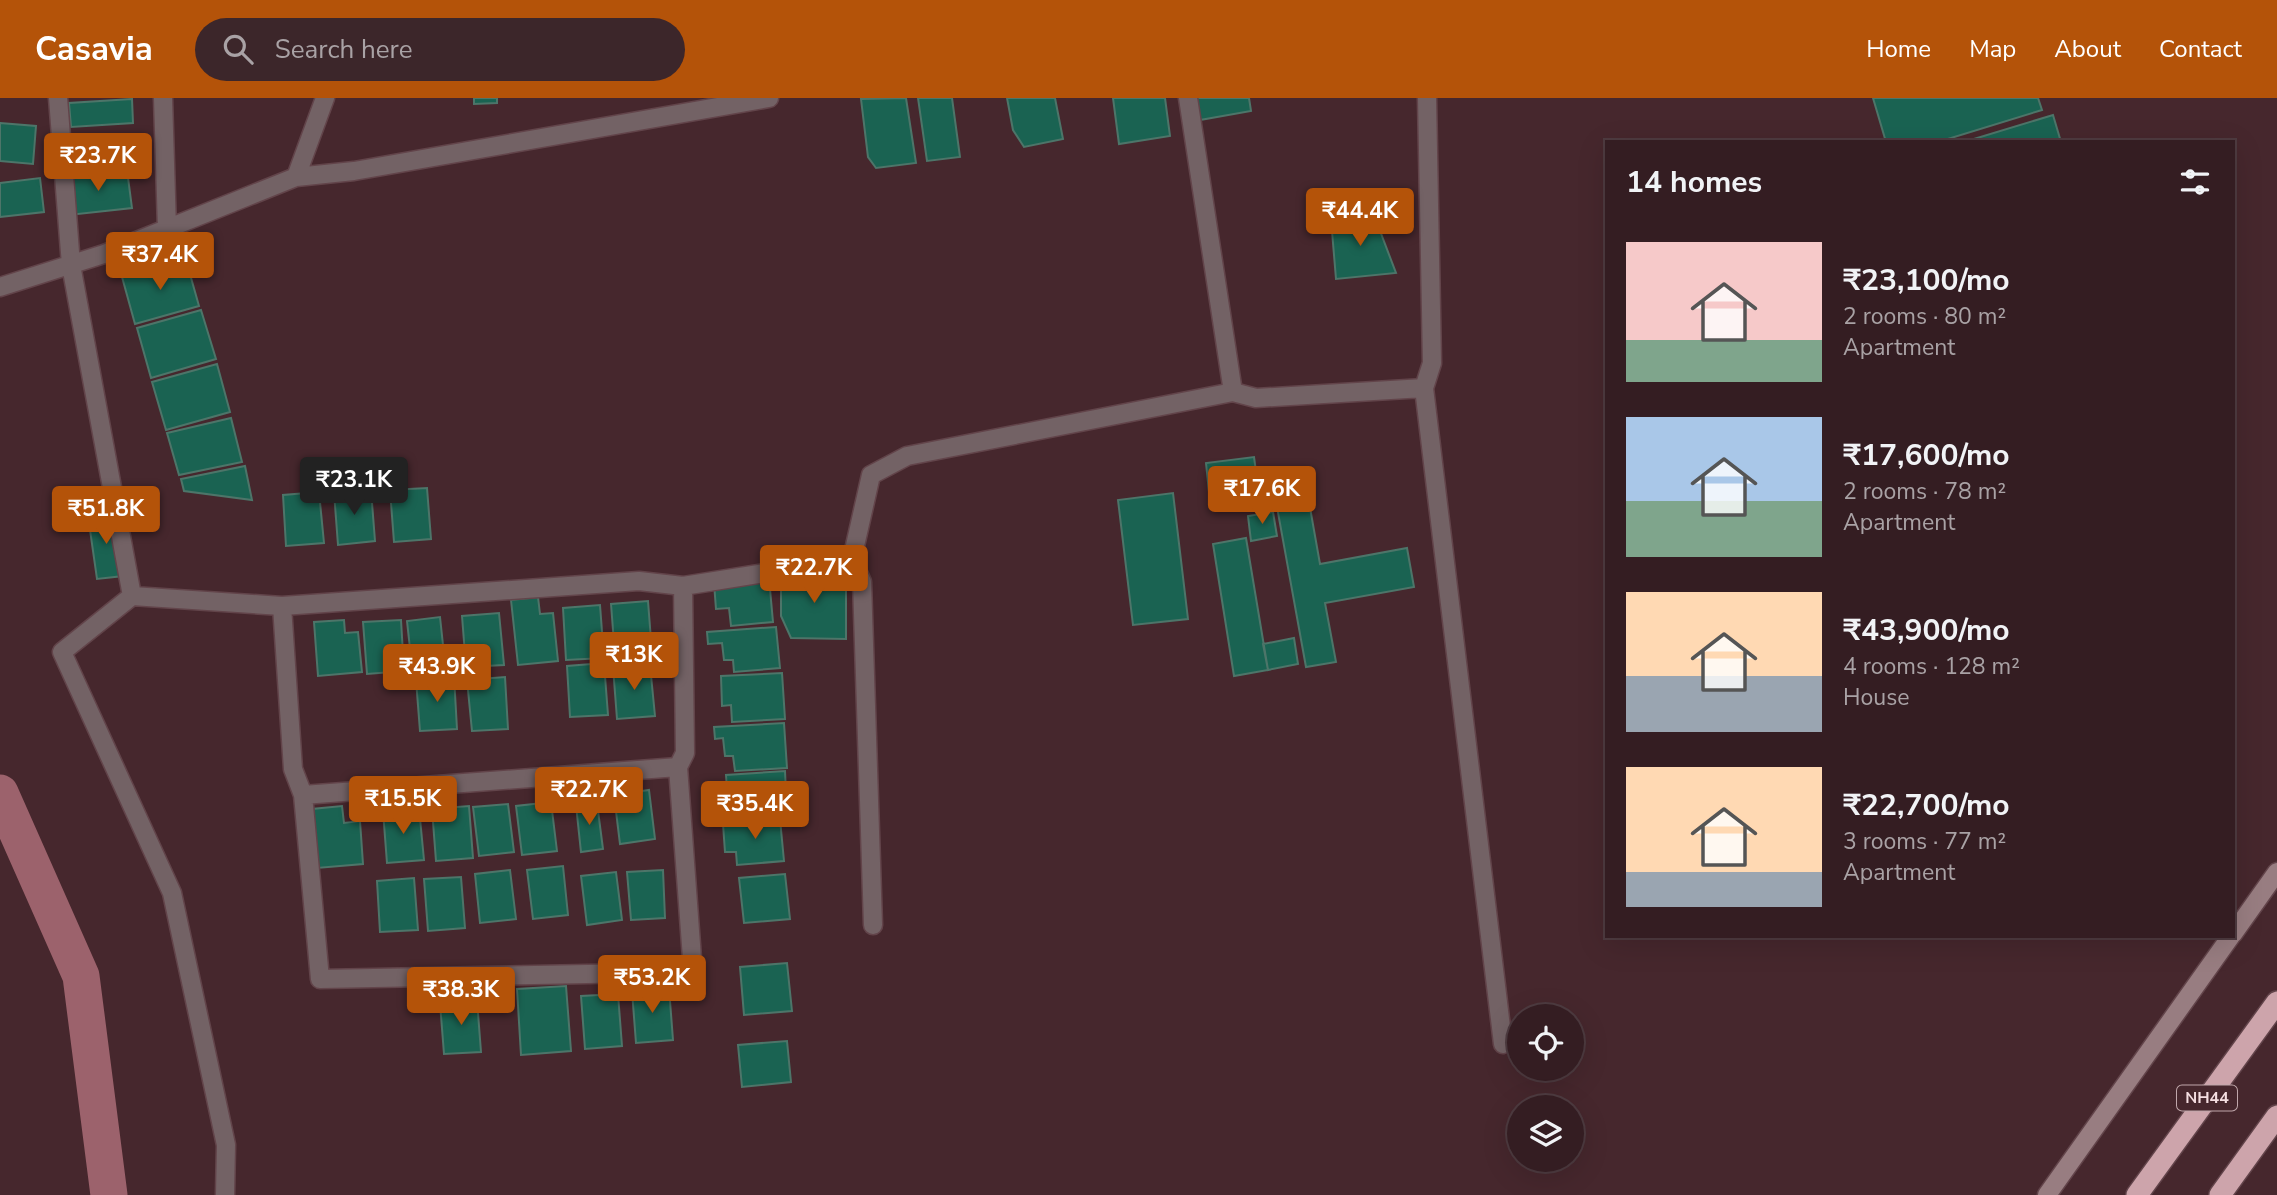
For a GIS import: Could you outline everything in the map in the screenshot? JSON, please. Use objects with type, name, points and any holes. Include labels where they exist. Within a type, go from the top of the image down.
[{"type":"highway","name":"NH44","points":[[2137,1195],[2277,1002]]},
{"type":"highway","points":[[2220,1195],[2277,1116]]},
{"type":"street","points":[[58,98],[71,265],[132,596]]},
{"type":"street","points":[[163,98],[167,229]]},
{"type":"street","points":[[296,177],[325,98]]},
{"type":"street","points":[[0,287],[71,265],[296,177],[354,171],[769,98]]},
{"type":"street","points":[[1188,98],[1233,392]]},
{"type":"street","points":[[1427,98],[1432,363],[1424,388],[1503,1044]]},
{"type":"street","points":[[873,925],[862,582],[852,559],[871,475],[907,456],[1233,392],[1256,398],[1424,388]]},
{"type":"street","points":[[225,1195],[226,1145],[172,893],[62,652],[132,596],[282,606],[639,581],[683,586],[852,559]]},
{"type":"street","points":[[282,606],[293,769],[303,795],[320,979],[693,972],[678,767],[685,753],[683,586]]},
{"type":"street","points":[[303,795],[678,767]]},
{"type":"street","points":[[2235,931],[2277,872]]},
{"type":"street","points":[[2047,1195],[2230,938]]},
{"type":"building","points":[[474,98],[497,98],[497,103],[474,104]]},
{"type":"building","points":[[906,98],[916,163],[876,168],[868,157],[861,99]]},
{"type":"building","points":[[918,98],[952,98],[960,157],[927,161]]},
{"type":"building","points":[[1007,98],[1055,98],[1063,139],[1024,147],[1013,130]]},
{"type":"building","points":[[1113,98],[1165,98],[1170,136],[1119,144]]},
{"type":"building","points":[[1197,98],[1249,98],[1251,111],[1200,120]]},
{"type":"building","points":[[1873,98],[2038,98],[2042,110],[1944,140],[1885,140]]},
{"type":"building","points":[[132,99],[133,123],[71,127],[69,103]]},
{"type":"building","points":[[2053,115],[2060,140],[1971,140]]},
{"type":"building","points":[[0,123],[36,126],[33,164],[0,161]]},
{"type":"building","points":[[132,135],[133,166],[72,167],[71,136]]},
{"type":"building","points":[[127,170],[132,208],[69,215],[65,177]]},
{"type":"building","points":[[40,178],[44,212],[0,217],[0,183]]},
{"type":"building","points":[[1374,215],[1396,273],[1336,279],[1331,219]]},
{"type":"building","points":[[186,260],[199,306],[135,324],[122,277]]},
{"type":"building","points":[[201,310],[216,359],[151,378],[137,328]]},
{"type":"building","points":[[217,364],[230,412],[166,430],[152,382]]},
{"type":"building","points":[[231,418],[242,462],[179,475],[167,433]]},
{"type":"building","points":[[1254,457],[1258,486],[1209,492],[1206,463]]},
{"type":"building","points":[[245,466],[252,500],[184,491],[181,479]]},
{"type":"building","points":[[427,488],[431,539],[394,542],[390,490]]},
{"type":"building","points":[[371,490],[375,541],[338,545],[334,492]]},
{"type":"building","points":[[319,492],[324,543],[286,546],[283,495]]},
{"type":"building","points":[[1173,493],[1188,619],[1133,625],[1118,500]]},
{"type":"building","points":[[1309,502],[1320,564],[1407,548],[1414,587],[1325,603],[1336,662],[1306,667],[1277,507]]},
{"type":"building","points":[[1273,512],[1277,536],[1251,541],[1248,516]]},
{"type":"building","points":[[114,513],[123,576],[97,579],[88,516]]},
{"type":"building","points":[[1246,538],[1268,670],[1234,676],[1213,544]]},
{"type":"building","points":[[781,572],[846,573],[846,639],[791,638],[781,616]]},
{"type":"building","points":[[769,578],[773,622],[731,626],[729,608],[716,609],[714,583]]},
{"type":"building","points":[[538,597],[540,614],[553,613],[558,661],[518,665],[511,600]]},
{"type":"building","points":[[648,601],[652,653],[615,656],[611,604]]},
{"type":"building","points":[[600,605],[604,658],[566,660],[563,608]]},
{"type":"building","points":[[499,613],[504,665],[466,667],[462,616]]},
{"type":"building","points":[[440,617],[446,673],[413,676],[407,621]]},
{"type":"building","points":[[344,620],[345,633],[358,632],[362,672],[318,676],[314,622]]},
{"type":"building","points":[[401,620],[404,671],[367,674],[363,622]]},
{"type":"building","points":[[776,627],[780,668],[734,672],[733,660],[724,660],[722,643],[708,644],[707,632]]},
{"type":"building","points":[[1294,638],[1298,664],[1268,670],[1263,644]]},
{"type":"building","points":[[604,663],[608,715],[570,717],[567,666]]},
{"type":"building","points":[[650,665],[655,716],[617,719],[613,667]]},
{"type":"building","points":[[782,673],[785,719],[732,722],[731,705],[722,706],[721,676]]},
{"type":"building","points":[[454,676],[457,729],[420,731],[416,680]]},
{"type":"building","points":[[505,677],[508,729],[472,731],[467,680]]},
{"type":"building","points":[[784,723],[787,768],[735,771],[733,756],[725,756],[723,738],[715,739],[714,727]]},
{"type":"building","points":[[785,771],[787,814],[741,817],[740,804],[728,805],[726,775]]},
{"type":"building","points":[[649,790],[655,839],[620,844],[614,795]]},
{"type":"building","points":[[551,802],[557,851],[522,855],[516,806]]},
{"type":"building","points":[[597,803],[603,849],[581,852],[576,805]]},
{"type":"building","points":[[508,804],[514,852],[479,856],[473,807]]},
{"type":"building","points":[[342,806],[344,823],[360,821],[363,864],[317,868],[312,809]]},
{"type":"building","points":[[469,806],[473,858],[436,861],[432,809]]},
{"type":"building","points":[[419,808],[424,860],[387,863],[383,811]]},
{"type":"building","points":[[780,819],[784,861],[737,865],[736,852],[725,852],[723,824]]},
{"type":"building","points":[[563,866],[568,915],[533,919],[527,870]]},
{"type":"building","points":[[510,870],[516,919],[480,923],[475,874]]},
{"type":"building","points":[[663,870],[665,918],[631,920],[627,872]]},
{"type":"building","points":[[616,872],[622,920],[587,925],[581,876]]},
{"type":"building","points":[[785,874],[790,919],[744,923],[739,878]]},
{"type":"building","points":[[461,877],[465,928],[428,931],[424,879]]},
{"type":"building","points":[[414,878],[418,930],[380,932],[377,881]]},
{"type":"building","points":[[787,963],[792,1011],[744,1015],[740,967]]},
{"type":"building","points":[[566,986],[571,1051],[521,1055],[517,989]]},
{"type":"building","points":[[669,988],[673,1040],[636,1043],[632,991]]},
{"type":"building","points":[[618,994],[622,1046],[585,1049],[581,996]]},
{"type":"building","points":[[477,1000],[481,1052],[444,1054],[440,1003]]},
{"type":"building","points":[[787,1041],[791,1082],[742,1087],[738,1045]]},
{"type":"waterway","points":[[0,793],[81,976],[109,1195]]}]
